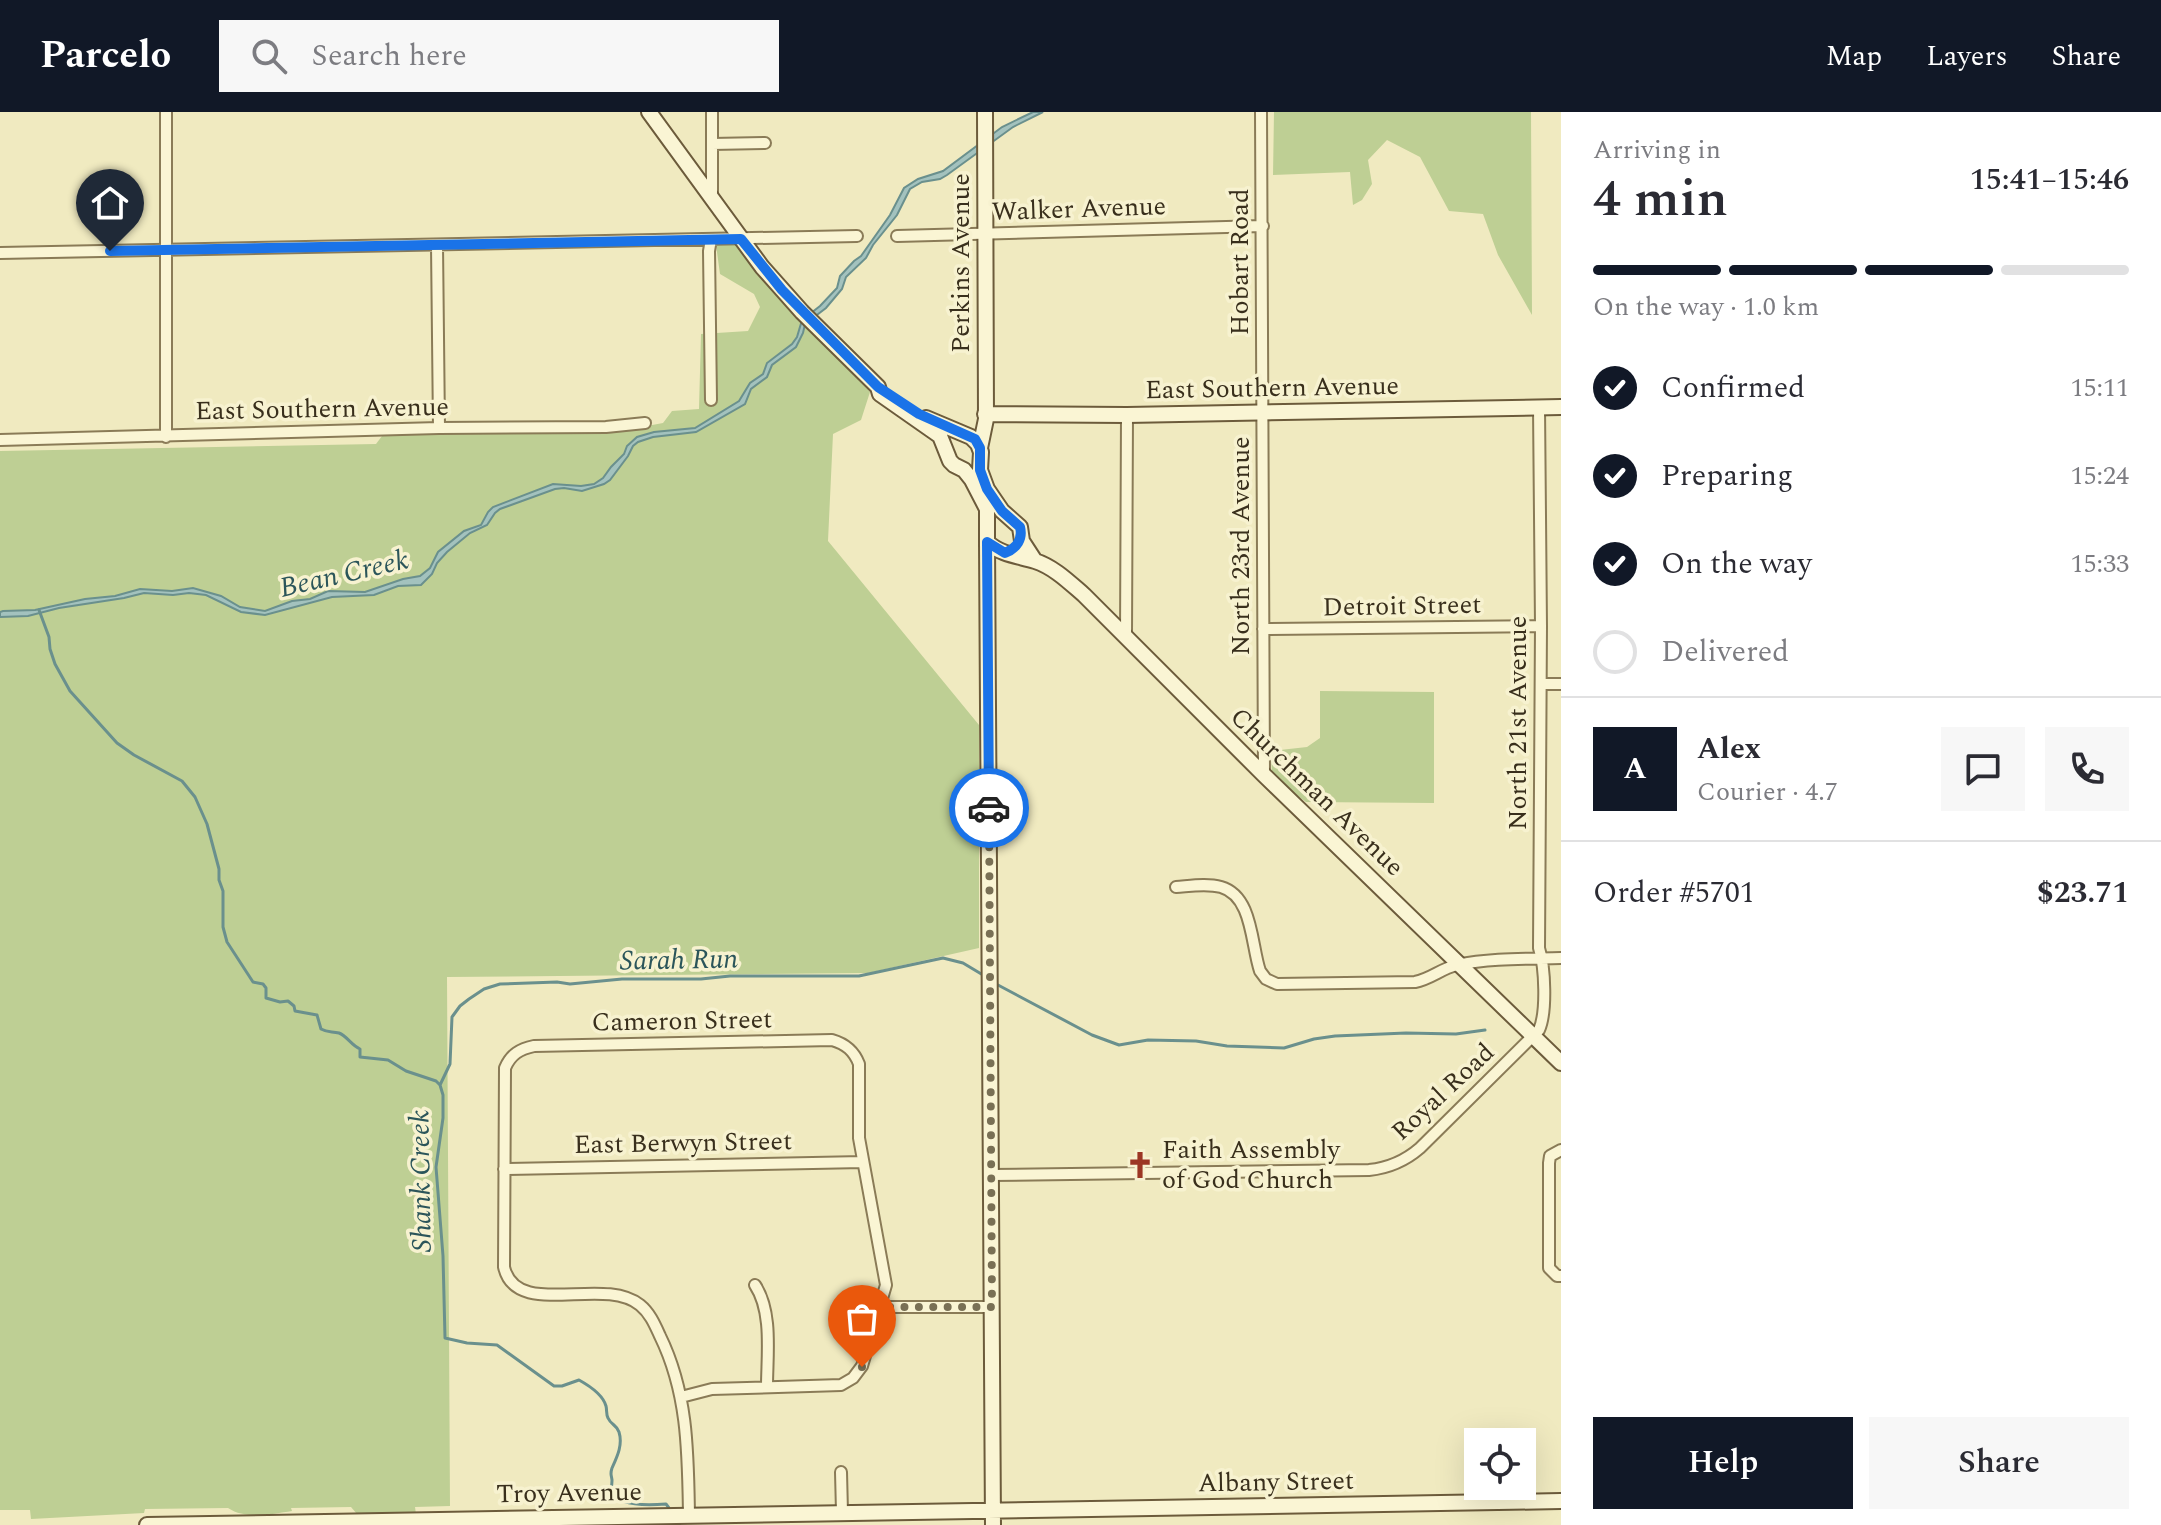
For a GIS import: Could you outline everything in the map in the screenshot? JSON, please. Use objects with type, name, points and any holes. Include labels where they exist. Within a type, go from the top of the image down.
[{"type":"main road","name":"Churchman Avenue","points":[[649,112],[762,267],[802,312],[878,387],[919,414],[975,439],[987,489],[1002,511],[1018,523],[1024,544],[1035,561]]},
{"type":"main road","name":"Perkins Avenue","points":[[980,455],[986,419],[985,119]]},
{"type":"main road","name":"Churchman Avenue","points":[[878,387],[880,394],[940,436],[950,461],[964,470],[987,509],[987,542],[1005,553],[1035,561],[1066,579],[1561,1063]]},
{"type":"main road","name":"East Southern Avenue","points":[[985,414],[1127,415],[1561,407]]},
{"type":"main road","points":[[948,451],[952,440],[964,434],[985,414]]},
{"type":"main road","points":[[964,470],[972,467],[980,455]]},
{"type":"main road","points":[[1005,553],[1015,547],[1021,536]]},
{"type":"main road","points":[[987,542],[993,1517]]},
{"type":"main road","name":"Albany Street","points":[[993,1517],[1561,1501]]},
{"type":"main road","name":"Troy Avenue","points":[[147,1525],[446,1522],[842,1512],[993,1517]]},
{"type":"street","points":[[166,112],[166,437]]},
{"type":"street","points":[[712,112],[712,200]]},
{"type":"street","name":"Hobart Road","points":[[1261,112],[1263,412]]},
{"type":"street","points":[[712,144],[765,143]]},
{"type":"street","name":"Walker Avenue","points":[[897,236],[1263,226]]},
{"type":"street","points":[[0,253],[857,236]]},
{"type":"street","points":[[711,239],[711,400]]},
{"type":"street","points":[[437,245],[439,428]]},
{"type":"street","name":"North 21st Avenue","points":[[1533,1036],[1542,1025],[1543,1015],[1539,948],[1539,407]]},
{"type":"street","name":"North 23rd Avenue","points":[[1263,412],[1264,775]]},
{"type":"street","points":[[1126,636],[1127,415]]},
{"type":"street","name":"East Southern Avenue","points":[[0,440],[439,428],[606,427],[645,423]]},
{"type":"street","name":"Detroit Street","points":[[1263,629],[1541,626]]},
{"type":"street","points":[[1541,684],[1561,684]]},
{"type":"street","points":[[1176,887],[1217,886],[1236,895],[1244,906],[1260,971],[1274,984],[1415,982],[1460,965],[1561,958]]},
{"type":"street","name":"Royal Road","points":[[991,1175],[1385,1168],[1411,1156],[1420,1148],[1533,1036]]},
{"type":"street","name":"Cameron Street","points":[[504,1169],[504,1073],[508,1062],[524,1048],[772,1041],[832,1040],[850,1049],[859,1067],[859,1138],[863,1162]]},
{"type":"street","points":[[1561,1150],[1550,1156],[1549,1163],[1549,1268],[1561,1276]]},
{"type":"street","points":[[681,1397],[712,1389],[837,1386],[852,1380],[862,1366],[886,1290],[863,1162]]},
{"type":"street","name":"East Berwyn Street","points":[[504,1169],[863,1162]]},
{"type":"street","points":[[504,1169],[504,1267],[514,1286],[530,1294],[617,1294],[640,1304],[650,1316],[669,1357],[681,1397],[688,1439],[689,1515]]},
{"type":"street","points":[[755,1285],[765,1309],[767,1387]]},
{"type":"street","points":[[881,1307],[992,1307]]},
{"type":"street","points":[[841,1472],[842,1512]]},
{"type":"green space","points":[[1274,112],[1531,112],[1532,315],[1498,255],[1483,214],[1449,211],[1420,157],[1387,140],[1368,160],[1372,184],[1362,200],[1353,205],[1350,172],[1273,175]]},
{"type":"green space","points":[[738,244],[870,392],[861,420],[833,434],[828,541],[979,725],[979,948],[868,973],[447,977],[450,1506],[415,1507],[416,1514],[357,1514],[351,1507],[291,1508],[292,1511],[259,1515],[243,1514],[228,1508],[145,1509],[144,1513],[31,1519],[30,1510],[0,1510],[0,451],[376,444],[382,436],[604,430],[604,434],[663,423],[672,411],[699,409],[701,334],[748,331],[760,307],[754,294],[720,274],[716,245]]},
{"type":"green space","points":[[1320,691],[1434,692],[1434,803],[1306,802],[1272,776],[1271,751],[1307,747],[1320,738]]},
{"type":"water","name":"Bean Creek","points":[[1033,112],[1043,112],[1013,127],[947,175],[910,189],[897,215],[866,258],[846,277],[842,289],[826,308],[805,324],[796,347],[772,365],[767,377],[751,389],[745,404],[696,432],[638,442],[604,484],[582,491],[555,489],[500,509],[487,525],[470,533],[447,552],[421,585],[398,586],[374,595],[332,597],[265,615],[241,612],[206,595],[144,593],[28,616],[0,617],[3,611],[35,610],[140,589],[172,591],[193,588],[221,596],[240,607],[265,611],[328,591],[365,592],[420,576],[430,568],[438,552],[464,531],[481,525],[493,507],[553,484],[594,484],[603,478],[637,437],[695,428],[739,401],[750,383],[763,374],[767,363],[792,344],[802,320],[837,288],[840,276],[861,256],[890,215],[904,188],[918,179],[943,171],[1002,127]]},
{"type":"waterway","name":"Shank Creek","points":[[39,610],[55,664],[70,691],[117,743],[182,781],[195,797],[207,824],[219,869],[227,942],[253,982],[266,988],[266,998],[288,1001],[295,1011],[317,1015],[321,1029],[344,1036],[360,1049],[360,1057],[388,1060],[440,1085],[443,1118],[436,1167],[445,1338],[497,1345],[554,1386],[579,1380],[599,1394],[608,1418],[620,1437],[619,1451],[611,1471],[612,1492],[628,1503],[666,1504],[669,1508]]},
{"type":"waterway","name":"Sarah Run","points":[[440,1085],[450,1064],[452,1017],[469,999],[484,989],[500,984],[570,984],[730,976],[859,976],[943,958],[963,963],[983,975]]},
{"type":"waterway","points":[[998,985],[1092,1035],[1119,1045],[1148,1040],[1284,1048],[1335,1036],[1456,1034],[1485,1030]]},
{"type":"way so far","points":[[862,1367],[881,1307],[992,1307],[989,808]]},
{"type":"place","name":"Faith Assembly of God Church","points":[[1140,1165]]},
{"type":"route","points":[[110,251],[741,239],[802,312],[878,387],[919,414],[975,439],[980,448],[980,470],[987,489],[1002,511],[1020,527],[1019,543],[1012,550],[1005,553],[987,542],[989,808]]}]
